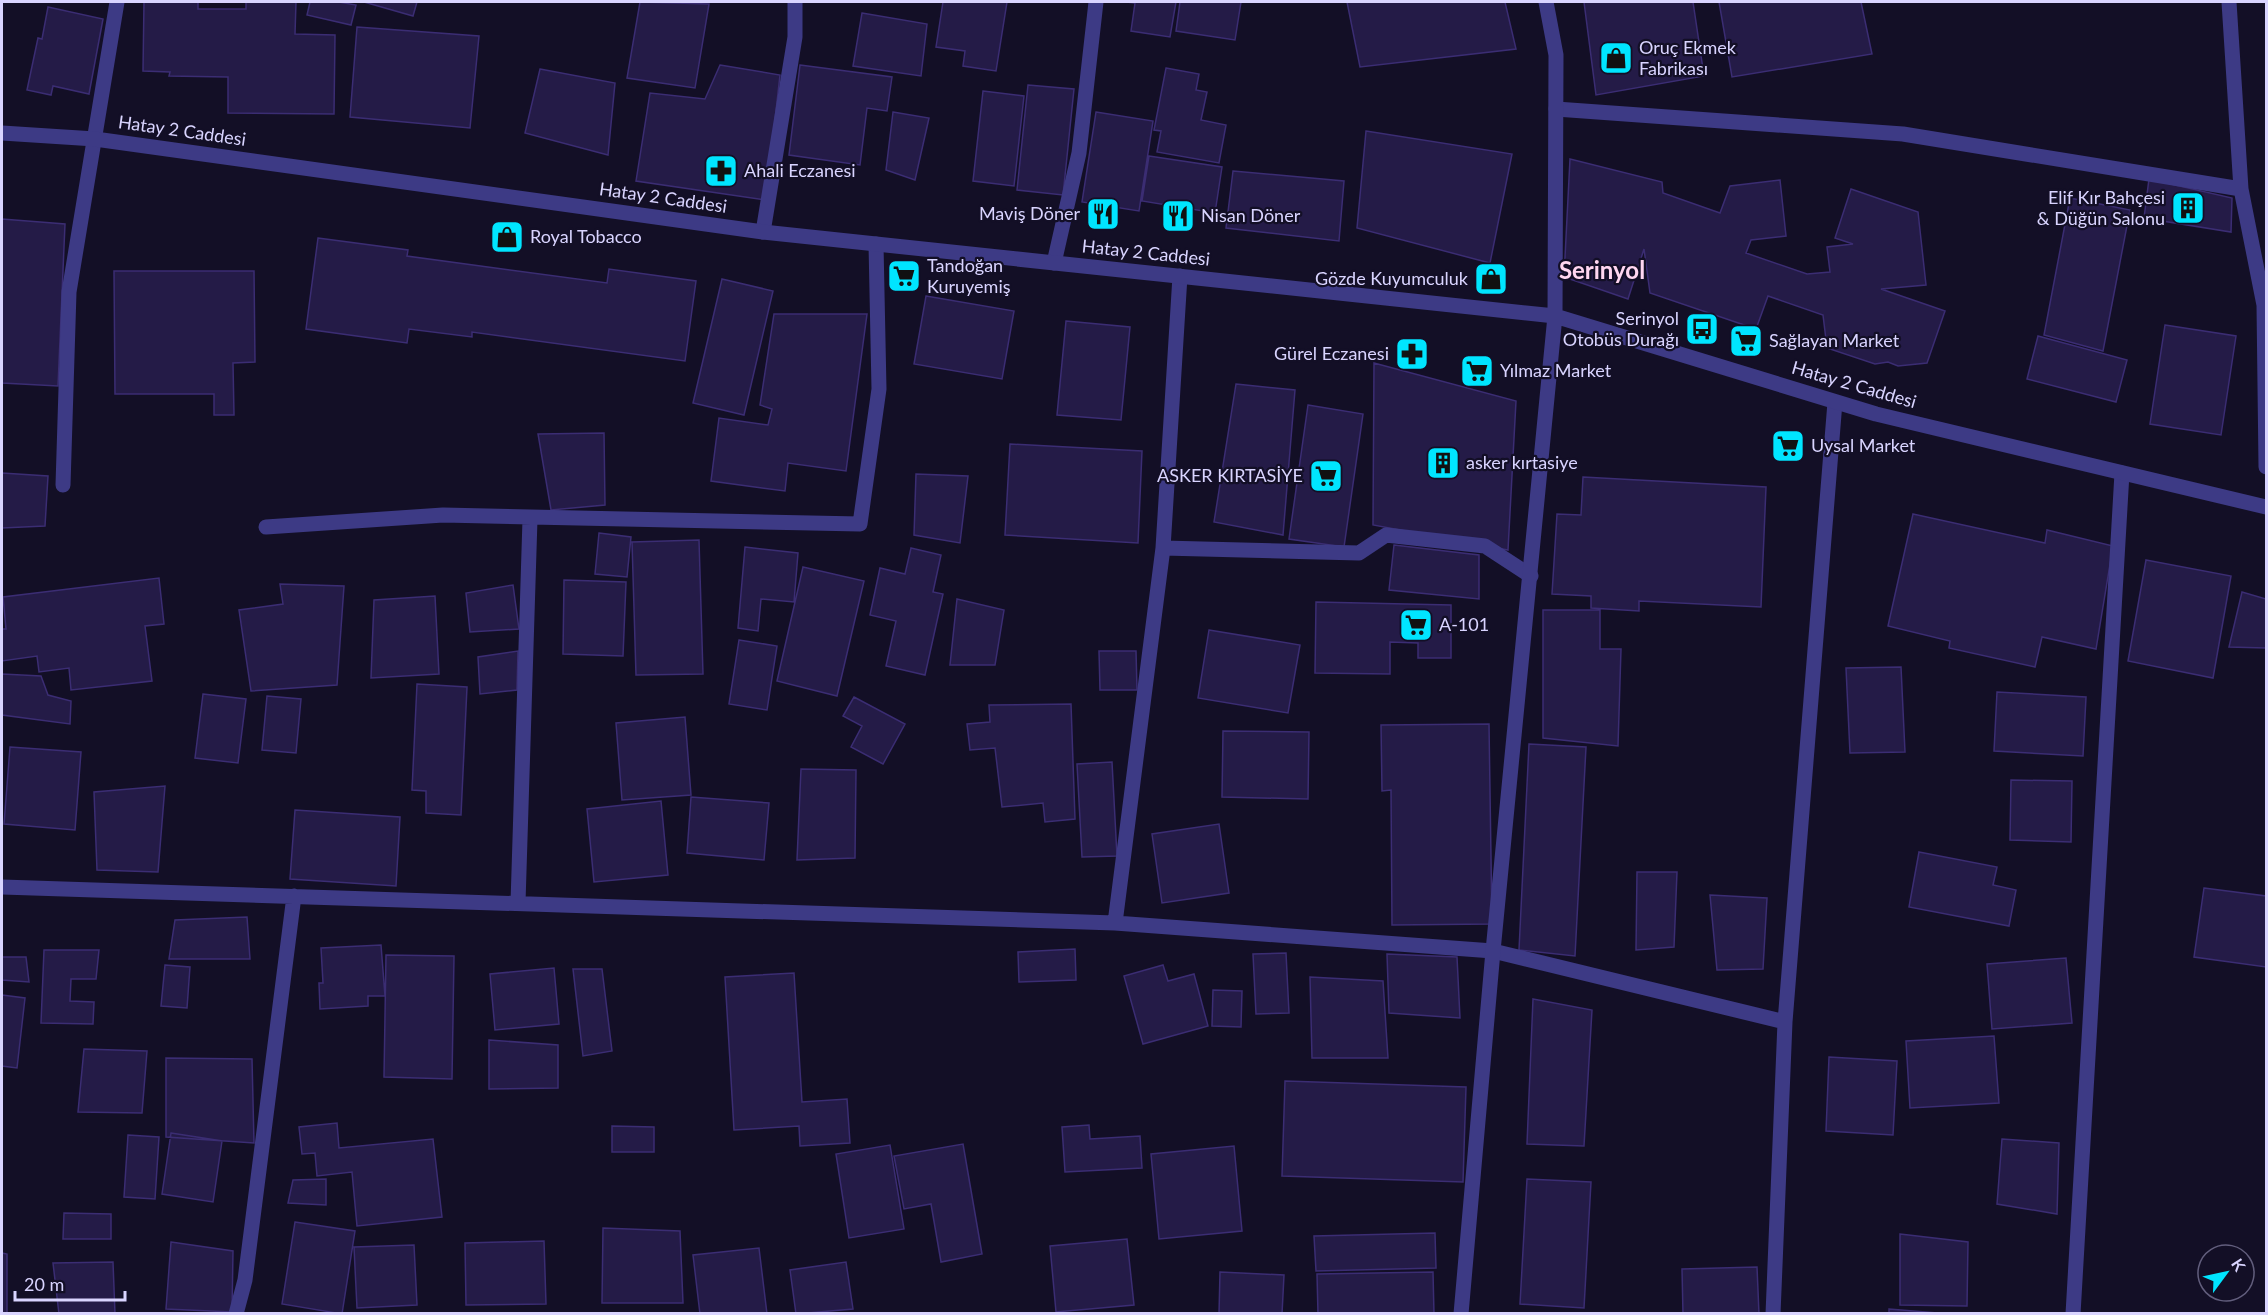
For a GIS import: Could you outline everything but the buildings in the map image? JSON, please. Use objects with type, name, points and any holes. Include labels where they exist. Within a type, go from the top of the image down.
[{"type":"street","points":[[63,485],[69,292],[117,2]]},
{"type":"street","points":[[763,232],[795,37],[795,2]]},
{"type":"street","points":[[1054,263],[1079,153],[1096,2]]},
{"type":"street","points":[[1461,1314],[1493,951],[1555,316],[1556,55],[1546,2]]},
{"type":"street","points":[[2229,2],[2241,189],[2265,305],[2266,467]]},
{"type":"street","points":[[1556,109],[1903,134],[2241,189]]},
{"type":"street","name":"Hatay 2 Caddesi","points":[[2,133],[95,138],[763,232],[1555,316],[1876,414],[2266,507]]},
{"type":"street","points":[[266,527],[443,515],[530,519],[860,524],[879,389],[876,244]]},
{"type":"street","points":[[1115,923],[1163,548],[1180,276]]},
{"type":"street","points":[[1773,1314],[1785,1023],[1835,402]]},
{"type":"street","points":[[2073,1314],[2122,473]]},
{"type":"street","points":[[518,903],[530,519]]},
{"type":"street","points":[[1163,548],[1359,553],[1386,535],[1485,546],[1531,576]]},
{"type":"street","points":[[2,887],[1115,923],[1493,951],[1785,1023]]},
{"type":"street","points":[[236,1314],[245,1280],[294,896]]},
{"type":"place","name":"Oruç Ekmek Fabrikası","points":[[1616,58]]},
{"type":"place","name":"Ahali Eczanesi","points":[[721,171]]},
{"type":"place","name":"Elif Kır Bahçesi & Düğün Salonu","points":[[2188,208]]},
{"type":"place","name":"Maviş Döner","points":[[1103,214]]},
{"type":"place","name":"Nisan Döner","points":[[1178,216]]},
{"type":"place","name":"Royal Tobacco","points":[[507,237]]},
{"type":"place","name":"Tandoğan Kuruyemiş","points":[[904,276]]},
{"type":"place","name":"Gözde Kuyumculuk","points":[[1491,279]]},
{"type":"place","name":"Serinyol Otobüs Durağı","points":[[1702,329]]},
{"type":"place","name":"Sağlayan Market","points":[[1746,341]]},
{"type":"place","name":"Gürel Eczanesi","points":[[1412,354]]},
{"type":"place","name":"Yılmaz Market","points":[[1477,371]]},
{"type":"place","name":"Uysal Market","points":[[1788,446]]},
{"type":"place","name":"asker kırtasiye","points":[[1443,463]]},
{"type":"place","name":"ASKER KIRTASİYE","points":[[1326,476]]},
{"type":"place","name":"A-101","points":[[1416,625]]},
{"type":"district","name":"Serinyol","points":[[1602,271]]}]
